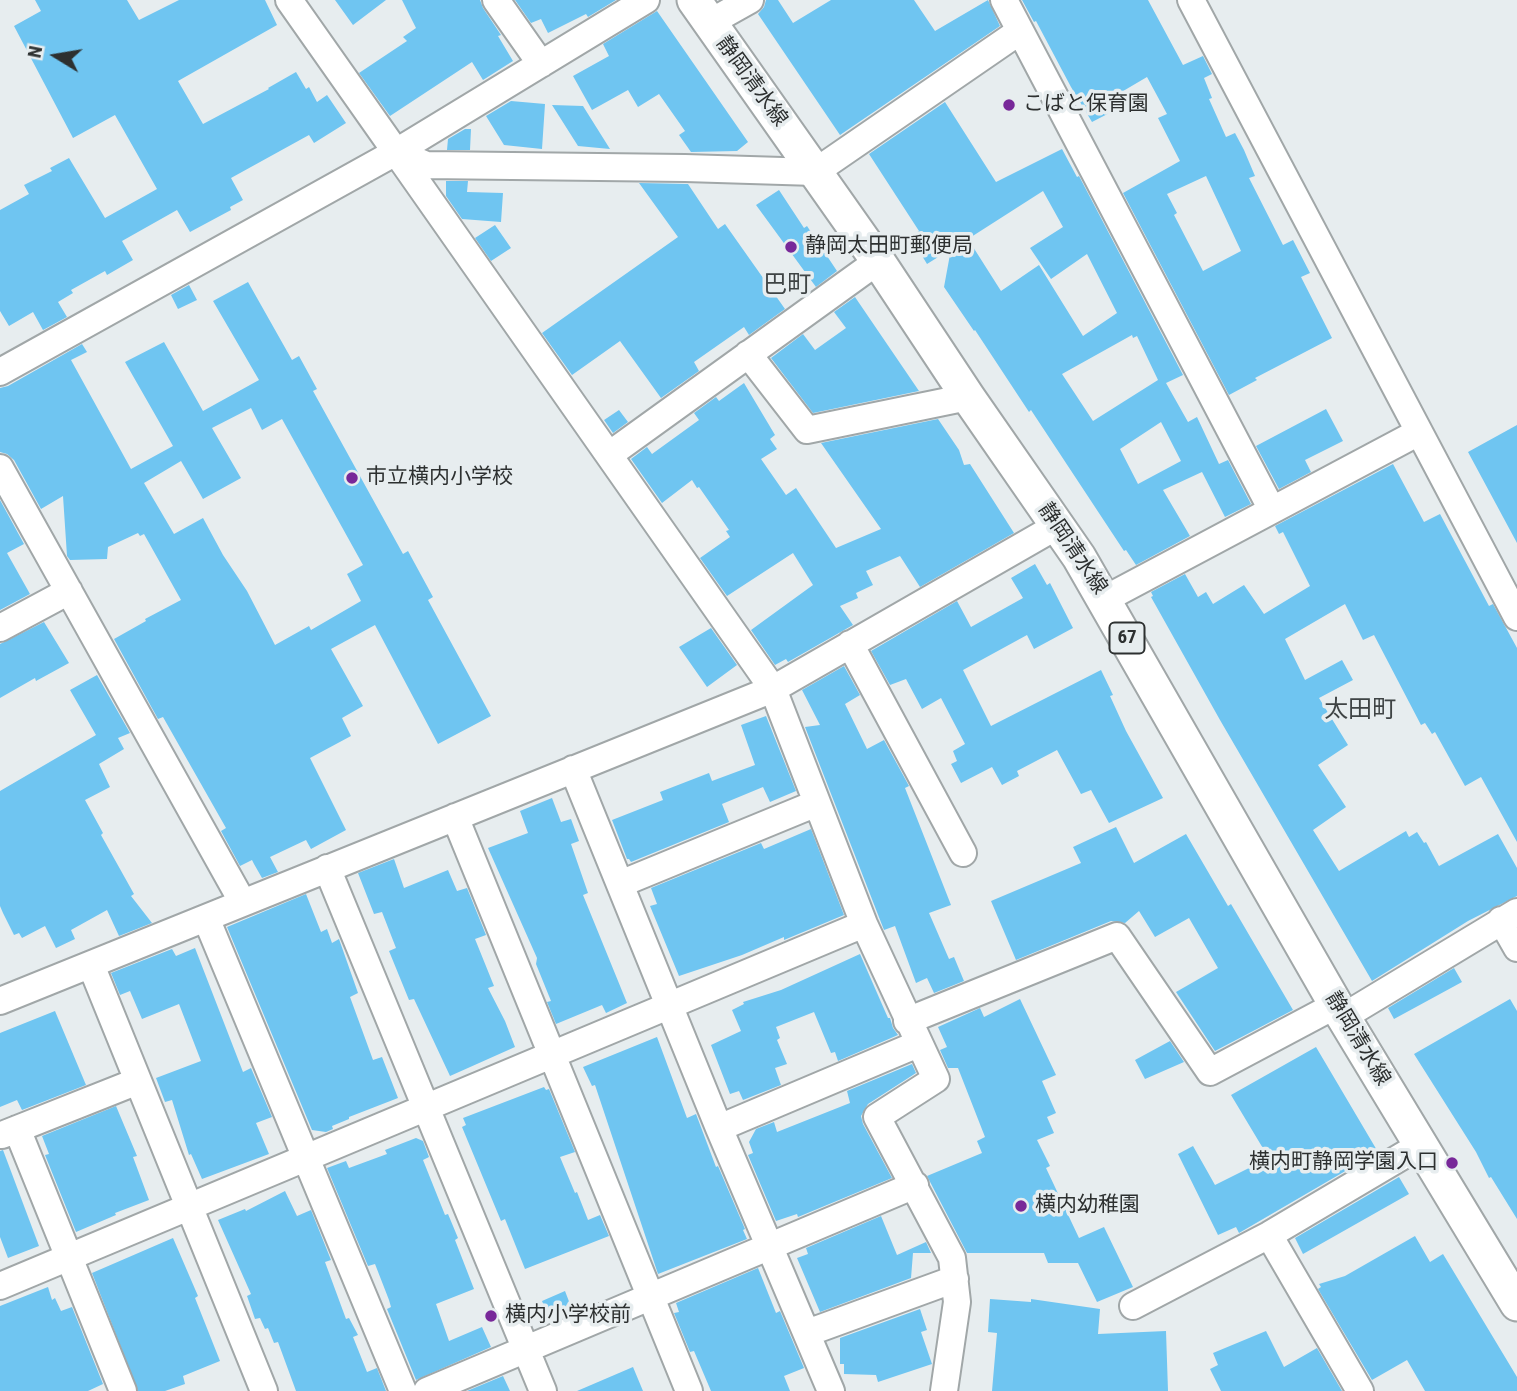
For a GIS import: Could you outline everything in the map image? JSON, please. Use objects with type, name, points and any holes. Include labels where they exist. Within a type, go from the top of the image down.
[{"type":"main road","name":"静岡清水線","points":[[701,12],[878,261],[1105,599],[1340,1011],[1517,1304]]},
{"type":"street","points":[[289,0],[773,688],[864,924],[936,1079],[877,1117],[951,1258],[956,1279],[957,1302],[944,1391]]},
{"type":"street","points":[[496,0],[541,64]]},
{"type":"street","points":[[0,372],[396,152],[646,0]]},
{"type":"street","points":[[701,12],[750,0]]},
{"type":"street","points":[[1004,0],[1272,510]]},
{"type":"street","points":[[1191,0],[1517,617]]},
{"type":"street","points":[[396,152],[426,164],[815,172],[1020,31]]},
{"type":"street","points":[[609,455],[878,261]]},
{"type":"street","points":[[748,354],[807,430],[968,397]]},
{"type":"street","points":[[1105,599],[1419,432]]},
{"type":"street","points":[[0,468],[243,903]]},
{"type":"street","points":[[0,1001],[773,688],[1057,526]]},
{"type":"street","points":[[0,628],[69,591]]},
{"type":"street","points":[[850,644],[963,853]]},
{"type":"street","points":[[573,769],[719,1128],[831,1391]]},
{"type":"street","points":[[620,884],[817,803]]},
{"type":"street","points":[[455,817],[689,1391]]},
{"type":"street","points":[[327,868],[543,1391]]},
{"type":"street","points":[[719,1128],[1117,936],[1210,1072],[1340,1011],[1509,916],[1517,947]]},
{"type":"street","points":[[206,918],[403,1391]]},
{"type":"street","points":[[0,1286],[864,924]]},
{"type":"street","points":[[91,964],[264,1391]]},
{"type":"street","points":[[123,1391],[69,1258],[8,1133],[138,1081]]},
{"type":"street","points":[[1133,1306],[1269,1235],[1421,1145]]},
{"type":"street","points":[[427,1391],[915,1185]]},
{"type":"street","points":[[1269,1235],[1360,1391]]},
{"type":"street","points":[[807,1334],[956,1279]]},
{"type":"building","points":[[35,0],[127,0],[139,20],[179,0],[265,0],[277,25],[178,81],[203,124],[296,72],[317,102],[327,95],[346,123],[314,143],[309,135],[231,178],[243,200],[230,207],[231,210],[190,232],[177,210],[122,241],[133,260],[107,275],[105,271],[71,290],[73,293],[58,302],[67,317],[43,330],[33,312],[9,326],[0,311],[0,210],[29,194],[24,185],[52,171],[50,168],[69,158],[105,218],[157,189],[115,115],[73,138],[14,26],[41,11]]},
{"type":"building","points":[[335,0],[386,0],[353,25]]},
{"type":"building","points":[[402,0],[480,0],[513,61],[483,80],[472,62],[390,116],[359,73],[407,41],[403,37],[416,28]]},
{"type":"building","points":[[515,0],[616,0],[588,17],[586,14],[548,33],[541,19],[531,23]]},
{"type":"building","points":[[766,0],[778,0],[793,23],[831,0],[914,0],[935,31],[988,0],[1000,26],[840,135],[758,14]]},
{"type":"building","points":[[1022,0],[1148,0],[1183,65],[1203,56],[1212,74],[1204,78],[1212,98],[1209,99],[1226,137],[1235,133],[1244,150],[1255,176],[1249,178],[1283,245],[1293,240],[1310,273],[1301,277],[1332,338],[1255,378],[1257,380],[1229,395],[1123,193],[1180,161],[1158,118],[1167,114],[1147,77],[1113,97],[1119,108],[1092,122],[1036,21],[1034,22]],"holes":[[[1206,176],[1241,251],[1203,271],[1174,215],[1177,213],[1167,194]]]},
{"type":"building","points":[[657,11],[748,142],[737,151],[691,152],[679,135],[685,131],[659,94],[638,107],[628,90],[592,110],[573,76],[609,56],[603,44]]},
{"type":"building","points":[[511,101],[545,104],[542,149],[504,145],[486,116]]},
{"type":"building","points":[[945,102],[996,182],[1062,149],[1077,177],[1079,176],[1183,375],[1166,383],[1188,422],[1197,417],[1219,464],[1228,460],[1251,504],[1225,517],[1202,472],[1163,490],[1190,536],[1136,565],[944,287],[951,249],[927,264],[910,236],[919,231],[869,154]],"holes":[[[1043,191],[1063,227],[1030,248],[1051,279],[1087,254],[1117,313],[1083,336],[1039,265],[1001,291],[968,239]],[[1132,335],[1133,338],[1137,336],[1158,380],[1093,421],[1062,374]],[[1161,422],[1181,461],[1138,484],[1120,449]]]},
{"type":"building","points":[[552,105],[583,106],[610,149],[578,146]]},
{"type":"building","points":[[465,129],[471,129],[470,150],[447,150],[448,139]]},
{"type":"building","points":[[446,181],[468,181],[467,192],[503,193],[501,222],[462,219],[446,196]]},
{"type":"building","points":[[639,183],[688,184],[718,229],[725,224],[785,309],[749,335],[744,327],[694,362],[699,371],[661,398],[620,341],[572,375],[542,333],[678,237]]},
{"type":"building","points":[[779,190],[837,271],[816,287],[756,205]]},
{"type":"building","points":[[495,225],[511,248],[491,261],[475,238]]},
{"type":"building","points":[[248,282],[292,360],[299,356],[317,389],[313,391],[403,554],[408,551],[433,597],[428,600],[491,716],[438,744],[375,625],[331,649],[363,706],[342,718],[351,736],[310,758],[346,830],[311,849],[306,840],[270,857],[278,872],[262,878],[252,860],[240,866],[221,831],[226,828],[163,717],[158,719],[114,639],[181,600],[144,534],[140,536],[138,533],[108,547],[107,559],[70,560],[67,556],[63,496],[41,509],[14,460],[0,452],[0,388],[82,344],[87,352],[71,360],[131,469],[173,446],[125,362],[164,342],[203,411],[259,380],[213,301]],"holes":[[[251,408],[262,430],[282,419],[363,565],[347,574],[361,601],[311,630],[309,626],[275,645],[247,591],[203,518],[174,534],[144,483],[181,461],[203,499],[241,478],[212,428]]]},
{"type":"building","points":[[189,285],[197,300],[178,309],[171,295]]},
{"type":"building","points":[[855,297],[919,391],[813,413],[771,358],[803,334],[815,350],[846,328],[834,312]]},
{"type":"building","points":[[744,383],[775,435],[770,439],[777,449],[761,459],[786,495],[796,488],[836,548],[881,529],[821,443],[938,419],[959,450],[964,465],[970,464],[1014,533],[920,587],[900,556],[866,571],[873,585],[856,593],[858,598],[840,606],[853,625],[788,662],[786,659],[775,665],[751,630],[813,585],[793,553],[727,596],[700,558],[730,537],[726,531],[729,530],[699,487],[697,488],[692,480],[662,503],[631,459],[647,447],[652,454],[699,420],[694,413],[716,397],[719,401]]},
{"type":"building","points":[[1326,409],[1343,441],[1305,460],[1311,472],[1279,489],[1256,446]]},
{"type":"building","points":[[619,410],[628,422],[613,433],[604,420]]},
{"type":"building","points":[[1517,425],[1517,543],[1468,452]]},
{"type":"building","points":[[1393,464],[1424,522],[1440,514],[1489,606],[1493,604],[1517,648],[1517,842],[1481,777],[1465,786],[1435,732],[1432,734],[1425,723],[1421,725],[1374,635],[1363,640],[1345,604],[1285,639],[1305,680],[1342,660],[1353,680],[1319,698],[1348,745],[1318,765],[1346,807],[1313,830],[1339,871],[1406,831],[1409,837],[1417,832],[1424,843],[1426,842],[1439,866],[1498,834],[1517,868],[1517,896],[1468,921],[1372,981],[1220,720],[1151,597],[1151,592],[1185,574],[1198,597],[1206,592],[1213,604],[1244,585],[1264,614],[1310,586],[1283,532],[1279,534],[1275,526]]},
{"type":"building","points":[[0,500],[24,544],[7,553],[30,594],[0,610]]},
{"type":"building","points":[[1035,564],[1047,585],[1050,583],[1073,628],[1034,649],[1027,635],[963,670],[991,726],[1101,670],[1126,731],[1163,798],[1109,823],[1091,790],[1081,794],[1057,750],[1017,771],[1019,776],[1002,785],[992,767],[961,783],[951,764],[957,761],[953,751],[965,744],[941,698],[922,709],[906,679],[890,685],[871,651],[957,601],[971,627],[1023,598],[1011,578]]},
{"type":"building","points":[[44,622],[69,663],[0,698],[0,644]]},
{"type":"building","points":[[711,628],[737,665],[707,687],[679,647]]},
{"type":"building","points":[[844,666],[860,695],[845,704],[867,749],[884,740],[909,786],[905,788],[951,905],[929,913],[949,959],[954,957],[964,981],[934,993],[927,978],[916,983],[895,926],[884,930],[805,727],[820,725],[802,690]]},
{"type":"building","points":[[97,675],[130,733],[118,738],[124,749],[99,764],[110,787],[85,800],[134,894],[131,896],[152,923],[119,936],[107,910],[71,930],[75,939],[56,948],[45,926],[22,938],[19,933],[14,935],[0,906],[0,791],[96,735],[70,690]]},
{"type":"building","points":[[766,716],[796,791],[770,802],[763,787],[722,804],[729,822],[631,862],[627,859],[612,820],[663,800],[660,792],[709,773],[712,781],[755,765],[741,725]]},
{"type":"building","points":[[552,798],[561,822],[571,819],[579,841],[571,844],[588,893],[583,895],[627,1003],[606,1013],[602,1005],[556,1024],[547,1002],[551,1001],[536,964],[537,958],[488,848],[528,833],[520,811]]},
{"type":"building","points":[[1116,827],[1134,863],[1186,834],[1293,1010],[1215,1051],[1176,992],[1218,968],[1189,918],[1155,937],[1139,911],[1125,923],[1111,921],[1016,960],[991,901],[1081,863],[1073,847]]},
{"type":"building","points":[[811,829],[844,915],[784,940],[784,937],[742,955],[679,976],[650,906],[657,904],[651,888],[761,843],[764,849]]},
{"type":"building","points":[[394,859],[404,888],[448,870],[457,891],[467,888],[486,935],[475,939],[494,986],[488,988],[515,1047],[450,1076],[414,999],[409,1000],[389,951],[396,948],[382,912],[374,914],[358,873]]},
{"type":"building","points":[[306,894],[321,932],[327,929],[332,943],[339,939],[358,993],[350,997],[373,1060],[382,1057],[398,1098],[349,1117],[326,1132],[312,1130],[227,927]]},
{"type":"building","points":[[195,948],[243,1072],[251,1068],[272,1117],[256,1123],[269,1154],[202,1179],[191,1154],[189,1155],[172,1100],[165,1102],[156,1078],[201,1061],[179,1004],[142,1019],[130,991],[120,995],[111,973],[172,949],[176,956]]},
{"type":"building","points":[[860,954],[898,1035],[838,1061],[835,1052],[831,1053],[814,1012],[776,1027],[780,1038],[777,1040],[787,1064],[775,1068],[781,1085],[743,1100],[739,1091],[730,1094],[711,1045],[741,1031],[732,1010],[744,1004],[743,1002],[781,990]]},
{"type":"building","points":[[1454,968],[1462,982],[1394,1019],[1388,1008]]},
{"type":"building","points":[[1020,999],[1056,1075],[1042,1081],[1056,1113],[1047,1117],[1054,1133],[1037,1140],[1050,1166],[1046,1168],[1079,1238],[1104,1227],[1133,1287],[1097,1302],[1078,1263],[1048,1263],[1044,1253],[967,1253],[927,1176],[982,1153],[977,1141],[985,1137],[958,1068],[948,1068],[940,1050],[947,1047],[938,1027],[980,1008],[984,1017]]},
{"type":"building","points":[[1510,999],[1517,1011],[1517,1219],[1414,1054]]},
{"type":"building","points":[[55,1011],[86,1085],[22,1110],[17,1100],[0,1107],[0,1033]]},
{"type":"building","points":[[657,1037],[687,1118],[696,1114],[747,1239],[658,1274],[595,1085],[592,1086],[583,1067]]},
{"type":"building","points":[[1170,1041],[1184,1062],[1145,1079],[1135,1060]]},
{"type":"building","points":[[1316,1047],[1378,1152],[1239,1233],[1236,1227],[1218,1235],[1178,1154],[1193,1146],[1215,1185],[1259,1163],[1255,1155],[1264,1150],[1231,1095]]},
{"type":"building","points":[[912,1064],[916,1073],[868,1104],[861,1116],[892,1178],[798,1217],[797,1214],[776,1221],[748,1155],[753,1153],[749,1142],[756,1129],[774,1122],[777,1132],[850,1103],[847,1091]]},
{"type":"building","points":[[544,1087],[549,1089],[575,1152],[560,1157],[575,1193],[577,1192],[588,1220],[600,1215],[609,1236],[525,1269],[505,1219],[501,1221],[462,1127],[466,1125],[463,1118]]},
{"type":"building","points":[[116,1106],[137,1156],[133,1157],[149,1200],[76,1232],[45,1155],[49,1154],[42,1136]]},
{"type":"building","points":[[416,1138],[423,1141],[429,1157],[423,1160],[445,1215],[448,1214],[458,1238],[455,1240],[474,1289],[436,1304],[449,1341],[482,1327],[491,1347],[416,1380],[387,1309],[391,1307],[375,1264],[368,1266],[327,1168],[346,1161],[349,1168],[387,1154],[385,1150]]},
{"type":"building","points":[[3,1150],[39,1246],[8,1258],[0,1237],[0,1151]]},
{"type":"building","points":[[1399,1177],[1409,1194],[1303,1254],[1295,1238]]},
{"type":"building","points":[[285,1191],[297,1216],[311,1210],[331,1260],[325,1262],[346,1319],[349,1318],[358,1335],[353,1337],[367,1372],[377,1368],[386,1391],[296,1391],[278,1342],[274,1343],[260,1318],[255,1319],[247,1296],[251,1294],[218,1220],[245,1209],[246,1211]]},
{"type":"building","points":[[881,1216],[897,1255],[926,1242],[931,1253],[913,1253],[911,1278],[820,1312],[797,1258],[808,1254],[806,1248]]},
{"type":"building","points":[[1415,1236],[1430,1262],[1443,1254],[1517,1377],[1517,1391],[1425,1391],[1407,1360],[1372,1380],[1318,1289],[1321,1287],[1319,1284],[1345,1276]]},
{"type":"building","points":[[173,1238],[198,1296],[195,1298],[220,1361],[183,1376],[185,1384],[165,1391],[138,1391],[92,1273]]},
{"type":"building","points":[[758,1268],[776,1313],[780,1311],[804,1368],[784,1376],[790,1391],[711,1391],[694,1351],[690,1352],[674,1313],[679,1312],[676,1303]]},
{"type":"building","points":[[48,1287],[52,1300],[55,1298],[61,1311],[72,1307],[103,1384],[88,1391],[0,1391],[0,1306]]},
{"type":"building","points":[[565,1291],[573,1312],[551,1322],[542,1301]]},
{"type":"building","points":[[990,1299],[1031,1302],[1031,1299],[1100,1309],[1098,1334],[1166,1331],[1168,1391],[992,1391],[997,1333],[988,1332]]},
{"type":"building","points":[[920,1309],[927,1330],[921,1332],[932,1364],[878,1382],[876,1375],[844,1374],[844,1364],[840,1364],[840,1338]]},
{"type":"building","points":[[1266,1331],[1284,1367],[1317,1348],[1342,1391],[1221,1391],[1210,1369],[1218,1365],[1213,1353]]},
{"type":"building","points":[[633,1367],[643,1391],[577,1391]]},
{"type":"building","points":[[503,1376],[510,1391],[467,1391]]},
{"type":"place","name":"こばと保育園","points":[[1009,105]]},
{"type":"place","name":"静岡太田町郵便局","points":[[791,247]]},
{"type":"place","name":"市立横内小学校","points":[[352,478]]},
{"type":"place","name":"横内町静岡学園入口","points":[[1452,1163]]},
{"type":"place","name":"横内幼稚園","points":[[1021,1206]]},
{"type":"place","name":"横内小学校前","points":[[491,1316]]},
{"type":"district","name":"巴町","points":[[787,286]]},
{"type":"district","name":"太田町","points":[[1360,711]]}]
